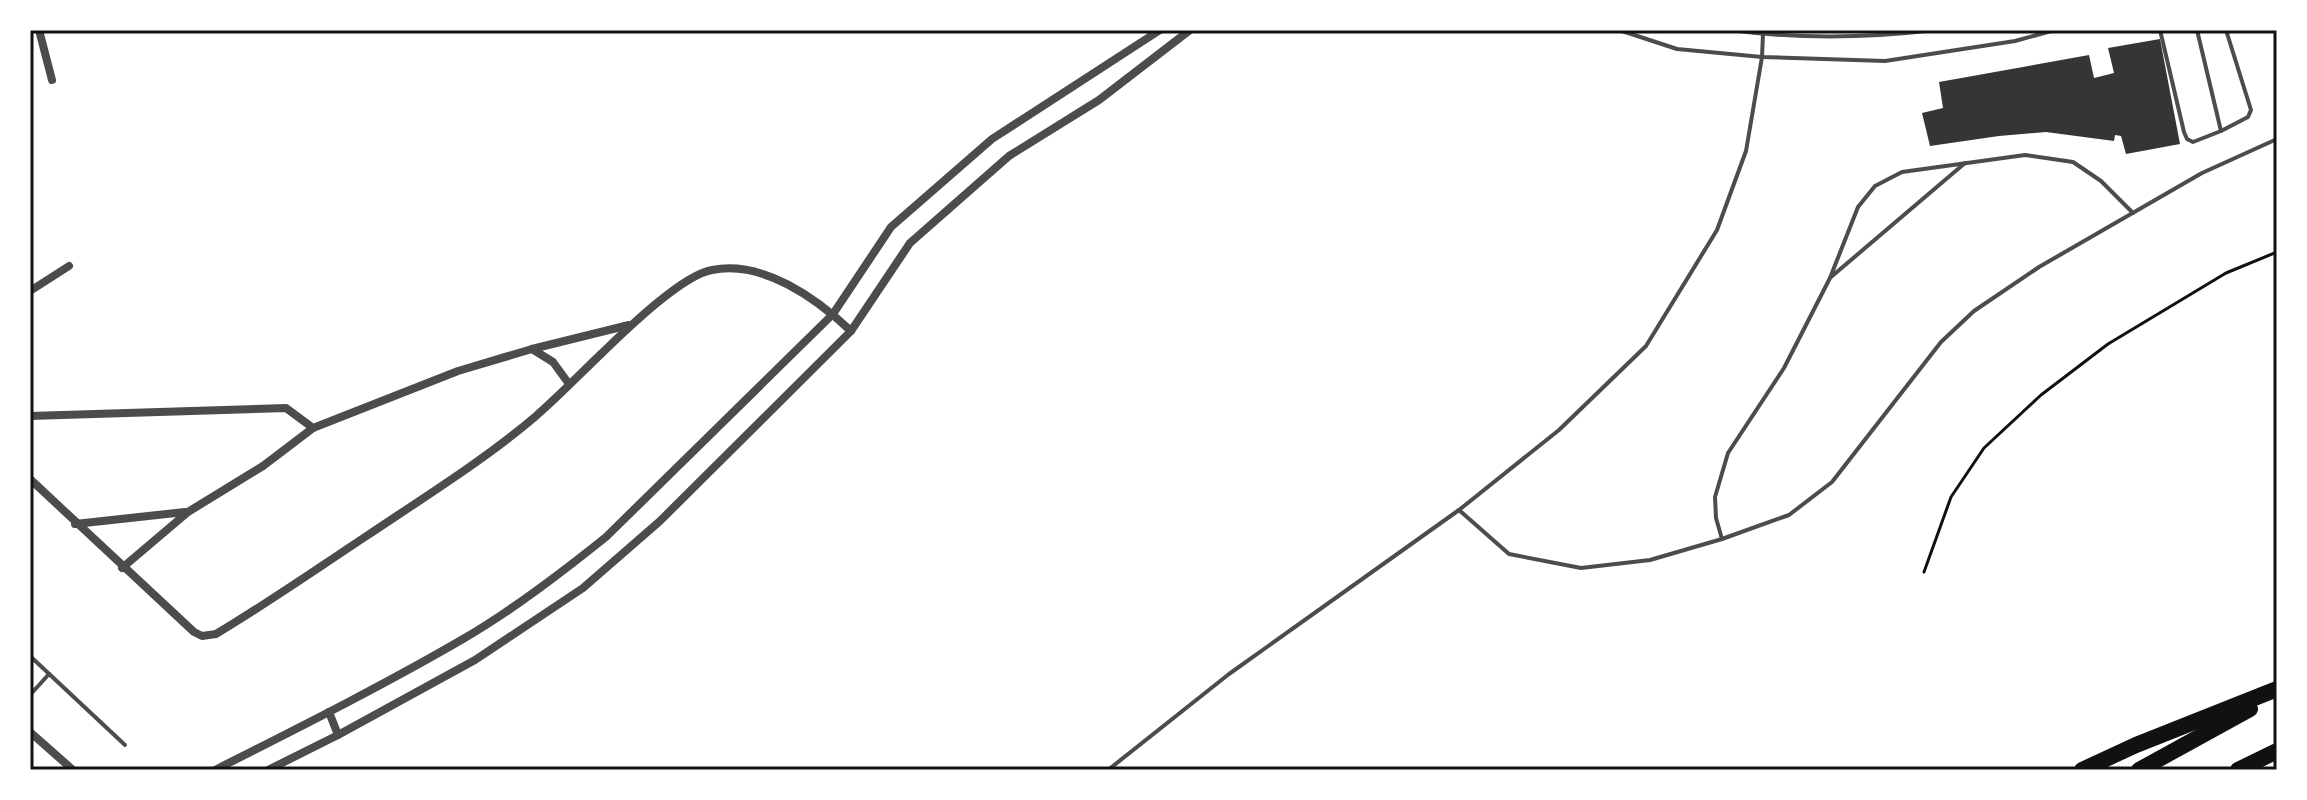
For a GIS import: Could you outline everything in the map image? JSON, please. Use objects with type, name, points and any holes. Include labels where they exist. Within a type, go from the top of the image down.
[{"type":"highway","points":[[2082,770],[2136,745],[2277,692]]},
{"type":"highway","points":[[2139,770],[2277,692]]},
{"type":"highway","points":[[2238,770],[2277,751]]},
{"type":"street","points":[[39,30],[52,80]]},
{"type":"street","points":[[215,770],[465,638],[567,568],[606,537],[833,314],[891,227],[981,149],[1160,30]]},
{"type":"street","points":[[268,770],[475,660],[583,588],[660,521],[851,331],[910,243],[1009,156],[1099,100],[1187,31]]},
{"type":"street","points":[[30,291],[69,266]]},
{"type":"street","points":[[30,479],[194,632],[202,636],[216,634],[429,494],[536,416],[632,324],[690,280],[709,270],[728,268],[761,273],[788,285],[833,314],[851,331]]},
{"type":"street","points":[[122,568],[188,512],[263,466],[313,428],[458,371],[632,324]]},
{"type":"street","points":[[532,349],[553,362],[569,384]]},
{"type":"street","points":[[30,416],[286,408],[313,428]]},
{"type":"street","points":[[75,524],[188,512]]},
{"type":"street","points":[[329,712],[338,735]]},
{"type":"street","points":[[30,732],[73,770]]},
{"type":"lane","points":[[1619,30],[1677,49],[1762,57],[1885,61],[2015,41],[2055,30]]},
{"type":"lane","points":[[1730,30],[1763,34],[1888,36],[1935,30]]},
{"type":"lane","points":[[2197,30],[2221,131]]},
{"type":"lane","points":[[2163,31],[2187,139],[2193,142],[2248,117],[2251,110],[2226,30]]},
{"type":"lane","points":[[1108,770],[1229,674],[1459,510],[1559,430],[1646,346],[1717,230],[1746,151],[1763,34]]},
{"type":"lane","points":[[1459,510],[1509,554],[1581,568],[1650,560],[1789,515],[1832,482],[1919,368],[1963,321],[2039,267],[2202,173],[2277,139]]},
{"type":"lane","points":[[1722,539],[1716,518],[1715,497],[1728,453],[1784,368],[1830,278],[1858,207],[1875,186],[1902,172],[2025,155],[2073,162],[2101,181],[2133,213]]},
{"type":"lane","points":[[1830,278],[1967,161]]},
{"type":"lane","points":[[30,656],[125,745]]},
{"type":"lane","points":[[30,695],[49,674]]},
{"type":"path","points":[[1924,572],[1951,497],[1984,448],[2041,395],[2108,344],[2226,273],[2277,252]]},
{"type":"building","points":[[2160,39],[2180,144],[2126,154],[2121,136],[2115,135],[2114,141],[2046,132],[1930,146],[1922,113],[1943,108],[1939,82],[2089,55],[2094,78],[2114,73],[2108,48]]}]
